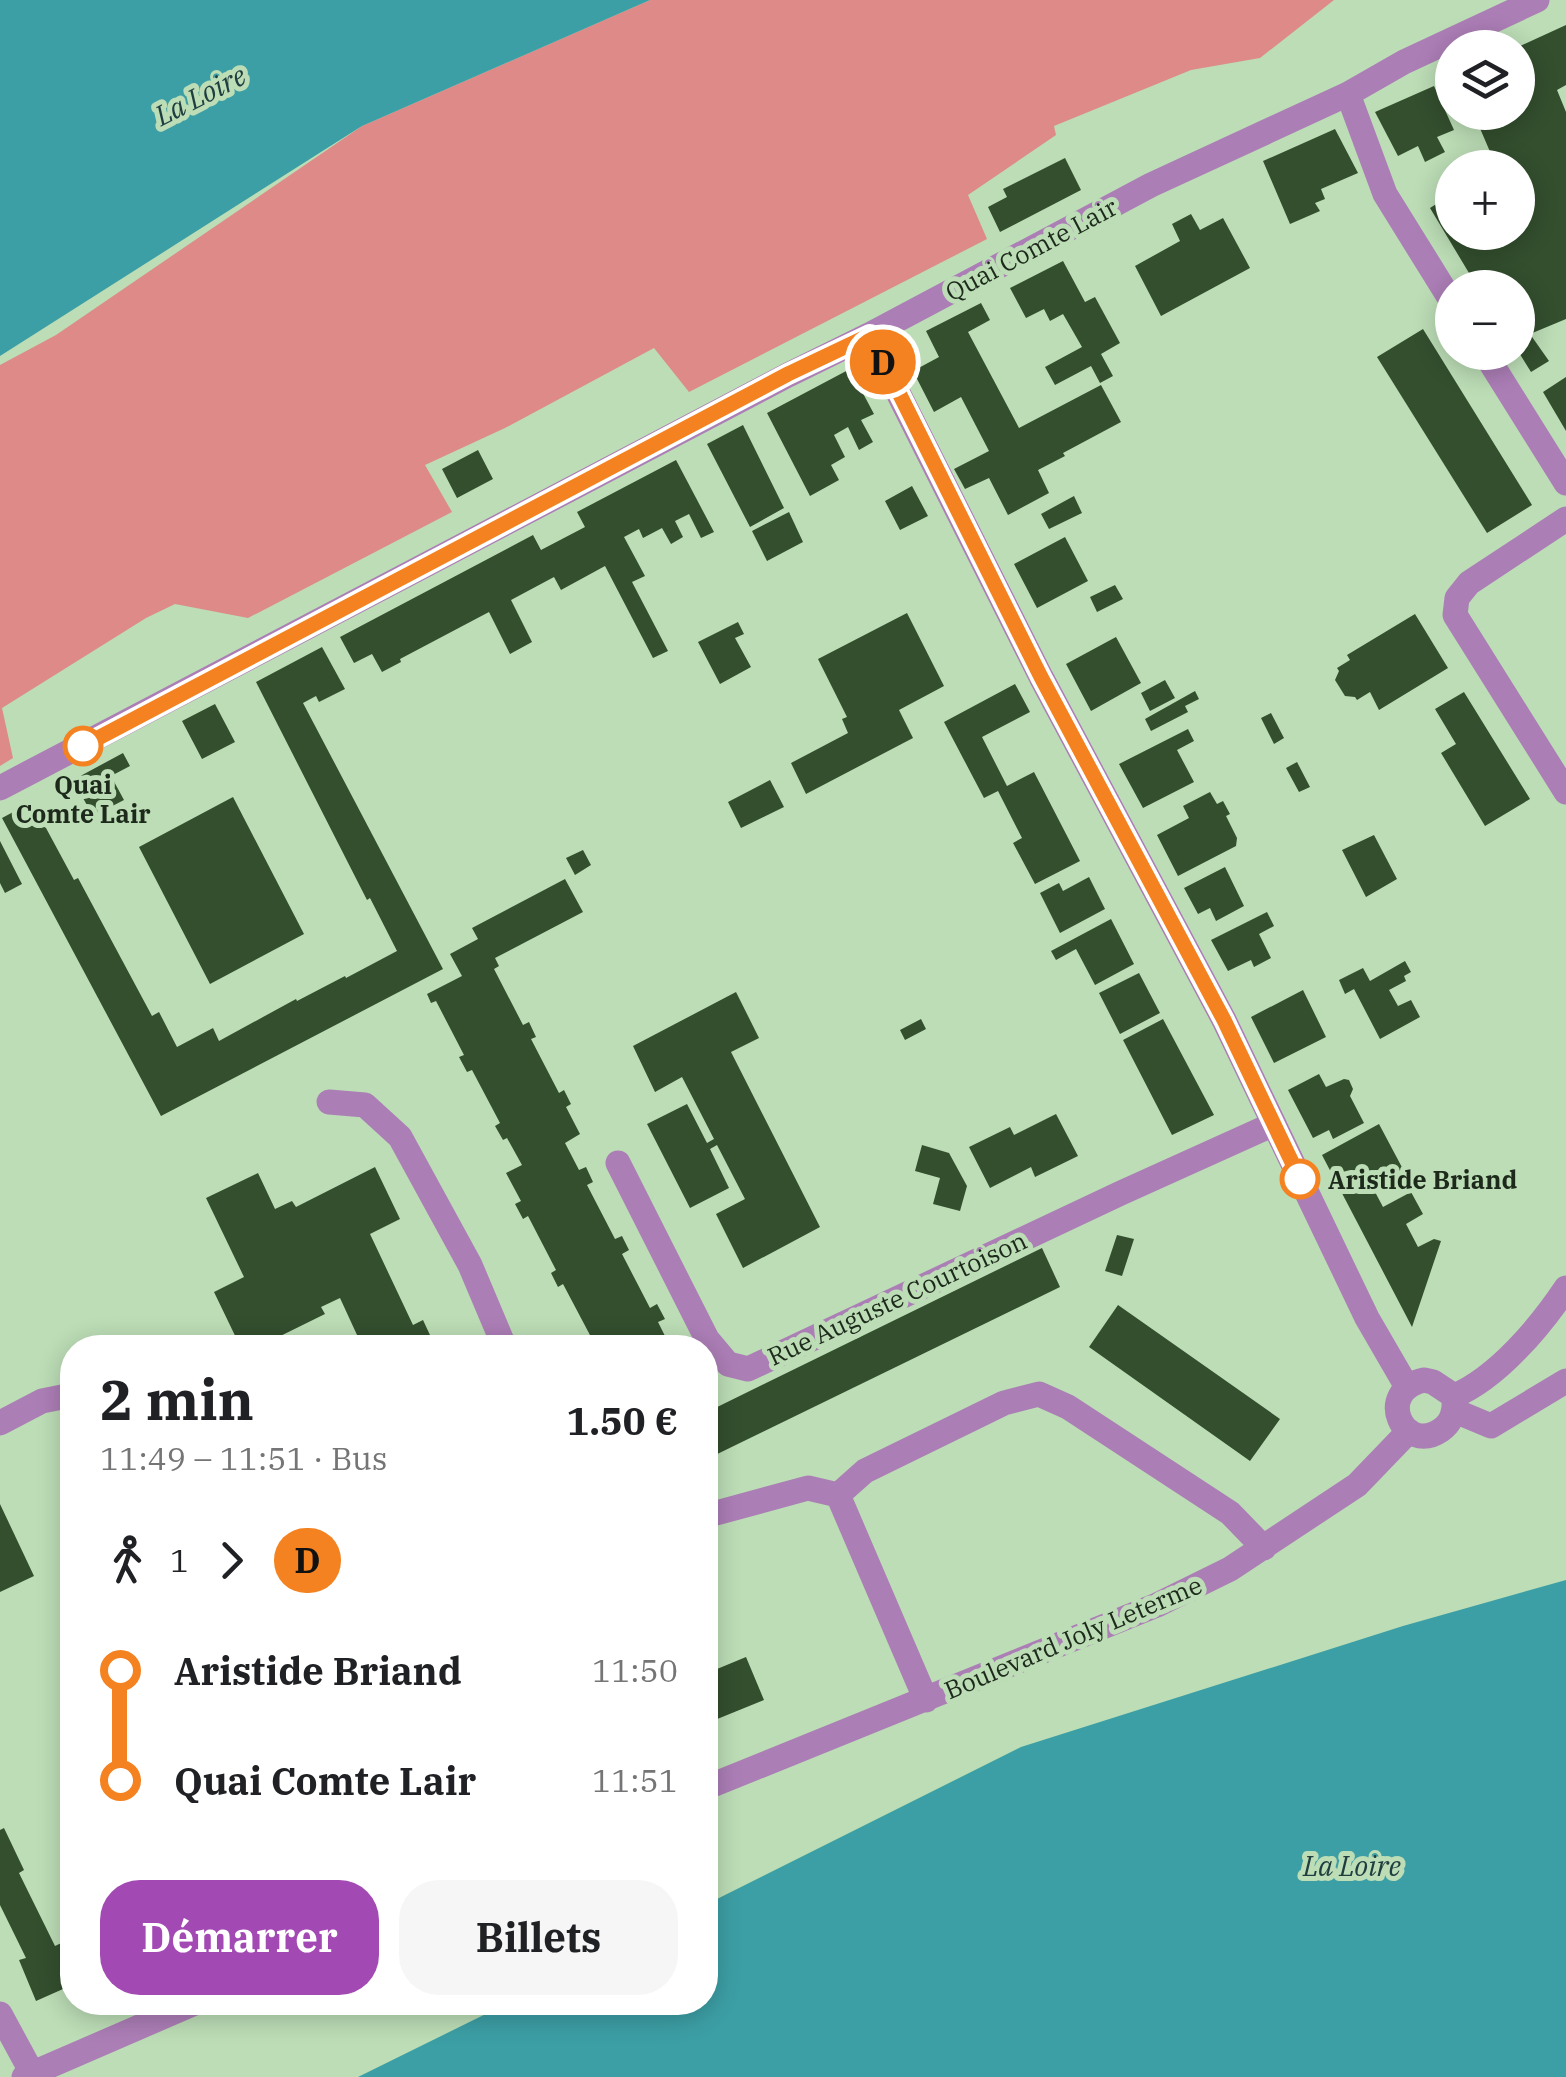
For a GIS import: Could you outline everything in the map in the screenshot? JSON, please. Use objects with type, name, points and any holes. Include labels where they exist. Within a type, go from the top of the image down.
[{"type":"street","name":"Quai Comte Lair","points":[[0,788],[1151,185],[1348,94],[1404,62],[1537,0]]},
{"type":"street","points":[[1348,94],[1385,194],[1435,275]]},
{"type":"street","points":[[870,335],[1041,677],[1224,1020],[1367,1318],[1406,1387]]},
{"type":"street","points":[[1495,370],[1566,483]]},
{"type":"street","points":[[1566,519],[1468,582],[1457,598],[1455,615],[1566,792]]},
{"type":"street","points":[[329,1102],[365,1105],[400,1137],[470,1266],[499,1335]]},
{"type":"street","name":"Rue Auguste Courtoison","points":[[718,1352],[728,1364],[748,1368],[1274,1124]]},
{"type":"street","name":"Rue Auguste Courtoison","points":[[618,1164],[705,1335]]},
{"type":"street","points":[[1566,1288],[1546,1317],[1484,1380],[1454,1403],[1446,1428],[1421,1436],[1409,1431],[1397,1412],[1406,1387],[1414,1382],[1434,1382],[1454,1403],[1490,1426],[1566,1381]]},
{"type":"street","points":[[838,1495],[865,1471],[1004,1404],[1039,1394],[1068,1407],[1230,1513],[1264,1548]]},
{"type":"street","points":[[0,1423],[42,1401],[60,1397]]},
{"type":"street","name":"Boulevard Joly Leterme","points":[[718,1783],[1157,1606],[1264,1548],[1357,1485],[1409,1431]]},
{"type":"street","points":[[718,1512],[808,1488],[838,1495]]},
{"type":"street","points":[[838,1495],[926,1700]]},
{"type":"street","points":[[0,2014],[28,2075],[166,2015]]},
{"type":"shaded area","points":[[650,0],[1334,0],[1260,58],[1191,70],[1054,126],[1056,135],[968,195],[987,239],[689,392],[654,348],[505,428],[425,465],[452,512],[248,618],[175,604],[146,618],[2,708],[13,758],[0,766],[0,365],[56,335],[362,126]]},
{"type":"water","name":"La Loire","points":[[0,0],[650,0],[362,126],[0,356]]},
{"type":"water","name":"La Loire","points":[[1566,1580],[1566,2077],[358,2077],[484,2015],[718,2015],[718,1898],[1021,1747],[1403,1626]]},
{"type":"building","points":[[1566,25],[1566,85],[1557,90],[1566,112],[1566,319],[1535,332],[1535,270],[1467,270],[1455,250],[1535,250],[1535,150],[1489,150],[1481,130],[1535,130],[1535,39]]},
{"type":"building","points":[[1434,86],[1435,130],[1454,130],[1437,137],[1444,150],[1435,150],[1435,157],[1425,162],[1418,146],[1398,156],[1375,112]]},
{"type":"building","points":[[1335,129],[1358,173],[1321,189],[1325,199],[1315,203],[1320,211],[1290,224],[1263,161]]},
{"type":"building","points":[[1065,158],[1081,190],[1000,232],[988,207],[1007,197],[1003,189]]},
{"type":"building","points":[[1191,214],[1200,230],[1223,218],[1250,268],[1161,316],[1135,266],[1180,241],[1172,224]]},
{"type":"building","points":[[1063,261],[1085,302],[1095,297],[1120,343],[1101,354],[1113,376],[1100,383],[1091,366],[1055,385],[1045,367],[1082,347],[1063,314],[1050,321],[1044,309],[1026,318],[1010,288]]},
{"type":"building","points":[[981,303],[990,320],[968,332],[1019,428],[1101,385],[1121,422],[1038,470],[1049,493],[1008,515],[989,478],[965,489],[954,469],[989,451],[961,397],[934,412],[913,371],[939,357],[926,331]]},
{"type":"building","points":[[1423,329],[1435,348],[1435,370],[1448,370],[1532,505],[1487,533],[1377,357]]},
{"type":"building","points":[[1535,341],[1549,361],[1535,370]]},
{"type":"building","points":[[850,369],[874,414],[861,420],[873,442],[859,450],[848,427],[834,435],[845,457],[831,465],[839,480],[810,496],[767,413]]},
{"type":"building","points":[[1566,377],[1566,431],[1543,392]]},
{"type":"building","points":[[743,425],[784,508],[750,527],[707,444]]},
{"type":"building","points":[[478,450],[493,479],[457,498],[442,469]]},
{"type":"building","points":[[676,460],[714,532],[701,538],[689,514],[675,521],[683,537],[671,544],[662,528],[643,538],[639,529],[624,537],[645,576],[632,582],[668,651],[653,658],[605,566],[561,590],[554,577],[511,600],[532,642],[510,654],[489,612],[382,672],[372,654],[354,663],[340,637],[533,535],[541,550],[585,527],[577,512]]},
{"type":"building","points":[[912,486],[928,516],[900,530],[885,501]]},
{"type":"building","points":[[1074,496],[1082,513],[1049,529],[1041,514]]},
{"type":"building","points":[[789,512],[803,542],[767,561],[752,531]]},
{"type":"building","points":[[1065,537],[1088,581],[1037,608],[1014,564]]},
{"type":"building","points":[[1115,585],[1123,599],[1097,612],[1090,597]]},
{"type":"building","points":[[907,613],[944,686],[899,710],[913,738],[806,794],[791,763],[848,733],[842,719],[847,717],[818,659]]},
{"type":"building","points":[[1415,614],[1448,668],[1379,710],[1370,692],[1357,700],[1345,696],[1335,680],[1337,668],[1350,660],[1347,655]]},
{"type":"building","points":[[738,622],[744,634],[735,638],[751,667],[720,684],[698,642]]},
{"type":"building","points":[[1116,637],[1141,683],[1091,711],[1066,664]]},
{"type":"building","points":[[322,647],[345,689],[319,702],[316,696],[303,703],[443,969],[161,1116],[2,818],[32,802],[152,1016],[159,1012],[177,1047],[213,1028],[219,1041],[397,951],[256,682]]},
{"type":"building","points":[[1165,680],[1175,698],[1150,711],[1141,693]]},
{"type":"building","points":[[1015,684],[1030,712],[982,737],[1007,786],[1034,772],[1080,861],[1035,884],[1013,843],[1022,838],[998,791],[984,798],[944,722]]},
{"type":"building","points":[[1195,691],[1199,699],[1185,706],[1188,712],[1151,731],[1145,719]]},
{"type":"building","points":[[1464,692],[1530,799],[1485,826],[1441,753],[1456,744],[1435,709]]},
{"type":"building","points":[[215,704],[235,742],[202,759],[182,721]]},
{"type":"building","points":[[1271,713],[1284,738],[1274,744],[1261,718]]},
{"type":"building","points":[[1188,729],[1194,741],[1177,750],[1194,782],[1143,808],[1119,764]]},
{"type":"building","points":[[123,753],[130,766],[111,776],[124,800],[93,816],[73,780]]},
{"type":"building","points":[[1297,762],[1310,787],[1299,792],[1286,768]]},
{"type":"building","points":[[770,780],[784,807],[741,828],[728,802]]},
{"type":"building","points":[[1210,792],[1217,804],[1223,801],[1230,814],[1226,816],[1237,838],[1236,846],[1178,876],[1157,835],[1189,818],[1183,806]]},
{"type":"building","points":[[233,797],[304,934],[210,984],[139,847]]},
{"type":"building","points":[[1374,835],[1397,879],[1366,897],[1342,850]]},
{"type":"building","points":[[0,841],[22,884],[5,893],[0,883]]},
{"type":"building","points":[[583,850],[591,865],[575,875],[566,858]]},
{"type":"building","points":[[1225,867],[1244,906],[1216,921],[1210,908],[1198,914],[1184,888]]},
{"type":"building","points":[[1089,877],[1105,909],[1060,933],[1040,893],[1059,883],[1063,891]]},
{"type":"building","points":[[565,879],[583,912],[495,958],[499,966],[494,969],[523,1025],[529,1022],[536,1037],[531,1039],[559,1093],[564,1090],[571,1104],[566,1107],[580,1134],[565,1143],[579,1170],[586,1167],[593,1182],[587,1185],[615,1239],[622,1236],[629,1250],[622,1254],[650,1308],[657,1304],[665,1319],[658,1322],[664,1335],[590,1335],[563,1284],[558,1287],[551,1273],[556,1270],[528,1216],[523,1219],[515,1204],[521,1201],[506,1173],[522,1165],[507,1138],[503,1140],[495,1126],[500,1123],[472,1070],[467,1072],[459,1057],[464,1055],[436,1001],[431,1003],[427,994],[462,976],[450,954],[478,939],[472,928]]},
{"type":"building","points":[[1267,912],[1274,926],[1259,934],[1271,958],[1254,967],[1251,960],[1228,971],[1211,940]]},
{"type":"building","points":[[1111,919],[1134,964],[1095,985],[1076,949],[1056,960],[1051,951]]},
{"type":"building","points":[[1405,961],[1411,972],[1404,976],[1406,981],[1389,990],[1398,1006],[1411,1000],[1420,1017],[1380,1039],[1354,989],[1345,994],[1339,980],[1363,968],[1370,981]]},
{"type":"building","points":[[1139,973],[1160,1013],[1120,1034],[1099,993]]},
{"type":"building","points":[[1303,990],[1326,1037],[1274,1063],[1251,1017]]},
{"type":"building","points":[[736,992],[759,1038],[731,1052],[820,1227],[743,1268],[716,1214],[745,1199],[717,1145],[710,1149],[729,1188],[690,1208],[647,1124],[687,1104],[707,1143],[714,1139],[682,1077],[655,1092],[633,1046]]},
{"type":"building","points":[[921,1019],[926,1029],[905,1040],[900,1030]]},
{"type":"building","points":[[1163,1019],[1214,1115],[1172,1135],[1123,1040]]},
{"type":"building","points":[[1319,1074],[1326,1087],[1349,1080],[1353,1089],[1350,1096],[1364,1123],[1333,1139],[1329,1130],[1313,1138],[1288,1090]]},
{"type":"building","points":[[1056,1114],[1078,1156],[1035,1177],[1031,1167],[990,1188],[969,1147],[1010,1127],[1014,1135]]},
{"type":"building","points":[[1379,1124],[1405,1173],[1374,1190],[1383,1207],[1411,1192],[1423,1214],[1406,1224],[1418,1247],[1434,1239],[1441,1241],[1412,1327],[1322,1155]]},
{"type":"building","points":[[922,1145],[949,1153],[967,1186],[960,1211],[933,1204],[940,1178],[915,1171]]},
{"type":"building","points":[[375,1167],[400,1219],[370,1234],[413,1325],[423,1320],[430,1335],[357,1335],[340,1298],[321,1307],[325,1314],[282,1335],[235,1335],[214,1292],[244,1277],[206,1198],[258,1173],[275,1209],[292,1201],[296,1207]]},
{"type":"building","points":[[1117,1235],[1134,1239],[1122,1276],[1105,1271]]},
{"type":"building","points":[[1042,1248],[1060,1287],[718,1454],[718,1407]]},
{"type":"building","points":[[1118,1305],[1280,1419],[1250,1461],[1089,1347]]},
{"type":"building","points":[[0,1504],[34,1576],[0,1592]]},
{"type":"building","points":[[746,1657],[764,1700],[718,1719],[718,1669]]},
{"type":"building","points":[[4,1828],[24,1870],[19,1873],[55,1946],[60,1944],[60,1990],[36,2001],[19,1960],[26,1958],[0,1905],[0,1830]]},
{"type":"bus line","name":"D","points":[[83,746],[788,374],[870,335],[1041,677],[1224,1020],[1300,1179]]},
{"type":"place","name":"Quai Comte Lair","points":[[83,746]]},
{"type":"place","name":"Aristide Briand","points":[[1300,1179]]}]
